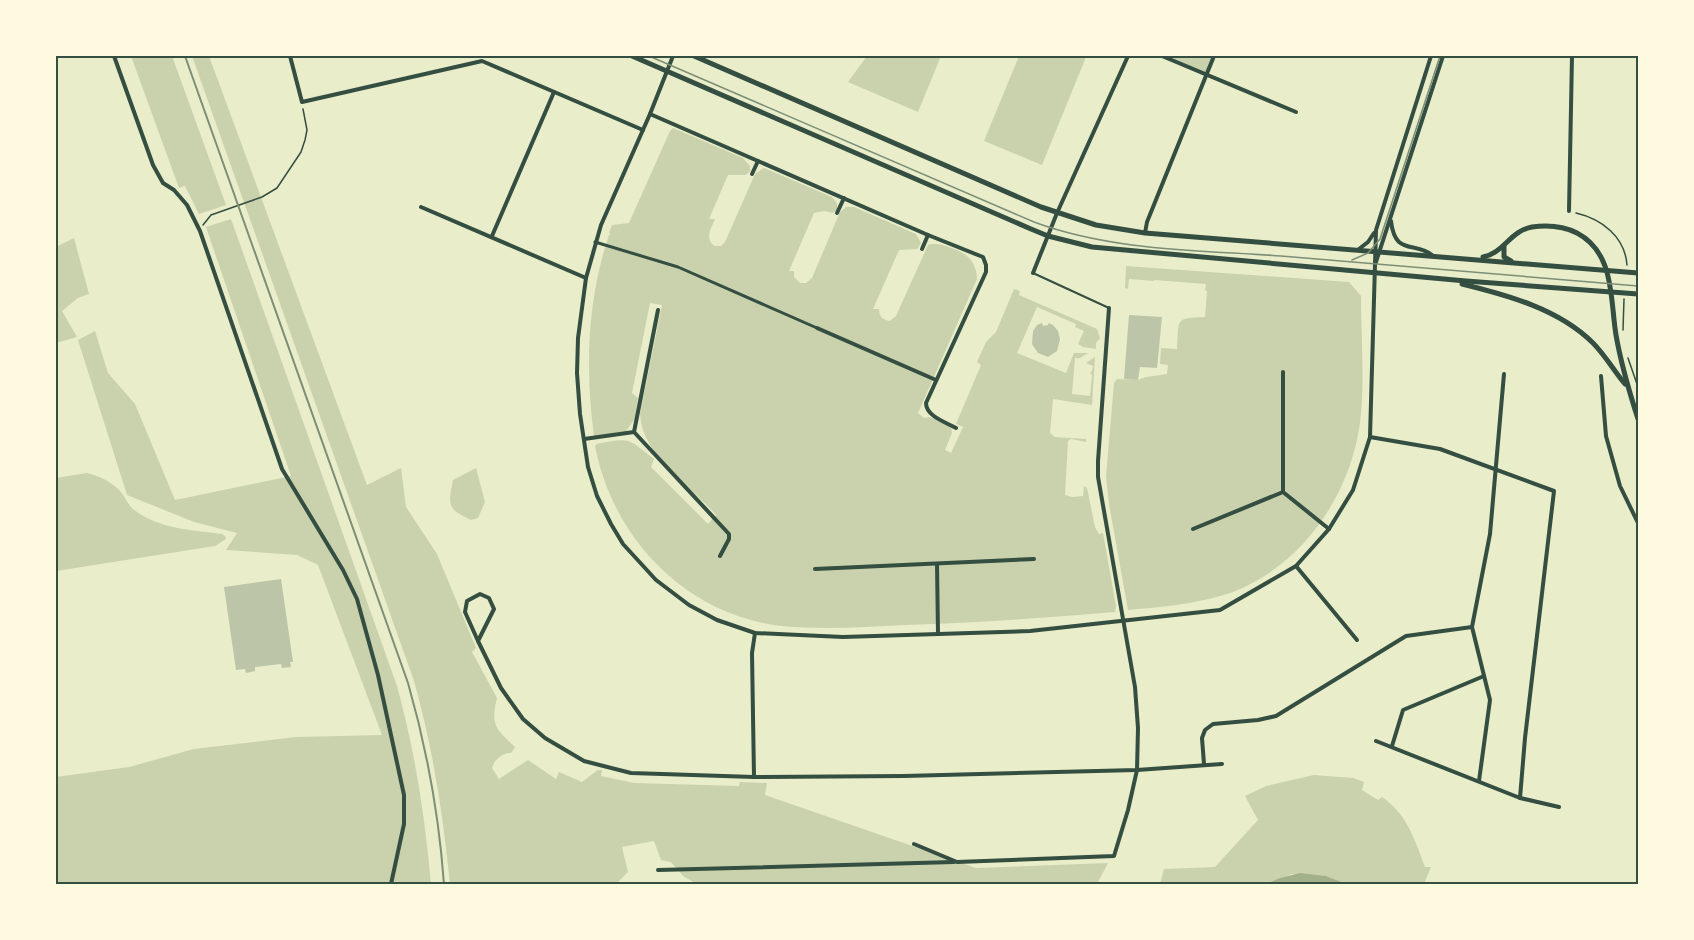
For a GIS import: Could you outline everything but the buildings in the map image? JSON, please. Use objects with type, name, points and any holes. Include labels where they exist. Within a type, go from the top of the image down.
[{"type":"street","points":[[114,56],[153,165],[163,183],[174,190],[187,205],[200,231],[282,469],[321,531],[357,599],[378,675],[404,795],[404,824],[391,885]]},
{"type":"street","points":[[290,56],[302,102],[482,61],[643,130]]},
{"type":"street","points":[[632,56],[1048,236],[1114,250],[1638,294]]},
{"type":"street","points":[[673,56],[595,242],[586,278],[578,338],[577,373],[588,467],[597,496],[623,544],[656,580],[702,613],[755,633],[843,637],[1030,631],[1220,610],[1296,566],[1329,529],[1353,490],[1370,437],[1373,272],[1377,251],[1392,214],[1443,56]]},
{"type":"street","points":[[694,56],[1057,213],[1096,225],[1145,233],[1638,273]]},
{"type":"street","points":[[1033,273],[1057,213],[1128,56]]},
{"type":"street","points":[[1162,56],[1296,112]]},
{"type":"street","points":[[1145,233],[1147,222],[1214,56]]},
{"type":"street","points":[[1355,249],[1361,248],[1368,242],[1376,227],[1431,56]]},
{"type":"street","points":[[1569,211],[1572,56]]},
{"type":"street","points":[[492,236],[554,92]]},
{"type":"street","points":[[650,114],[928,235],[983,256],[986,272],[926,403],[927,411],[956,428]]},
{"type":"street","points":[[752,174],[758,161]]},
{"type":"street","points":[[837,213],[843,198]]},
{"type":"street","points":[[421,207],[586,278]]},
{"type":"street","points":[[1392,214],[1392,227],[1399,241],[1407,247],[1424,250],[1432,255]]},
{"type":"street","points":[[1476,259],[1490,256],[1504,246],[1515,233],[1540,226],[1568,229],[1581,235],[1592,244],[1602,257],[1607,269],[1626,385],[1638,419]]},
{"type":"street","points":[[1376,227],[1377,251]]},
{"type":"street","points":[[922,249],[928,235]]},
{"type":"street","points":[[595,242],[678,267],[936,381]]},
{"type":"street","points":[[1504,246],[1506,259],[1523,264]]},
{"type":"street","points":[[1441,279],[1514,299],[1567,322],[1593,343],[1626,385]]},
{"type":"street","points":[[657,870],[1114,856],[1137,770],[1138,728],[1135,687],[1098,469],[1109,308]]},
{"type":"street","points":[[634,432],[658,310]]},
{"type":"street","points":[[1283,372],[1283,492]]},
{"type":"street","points":[[1479,781],[1490,700],[1472,627],[1490,534],[1504,374]]},
{"type":"street","points":[[1601,376],[1606,436],[1620,486],[1638,523]]},
{"type":"street","points":[[584,439],[634,432]]},
{"type":"street","points":[[634,432],[729,534],[729,539],[720,556]]},
{"type":"street","points":[[1370,437],[1440,449],[1554,491],[1520,798]]},
{"type":"street","points":[[1283,492],[1329,529]]},
{"type":"street","points":[[1193,529],[1283,492]]},
{"type":"street","points":[[815,570],[1034,559]]},
{"type":"street","points":[[937,564],[938,634]]},
{"type":"street","points":[[1296,566],[1357,640]]},
{"type":"street","points":[[478,641],[494,609],[489,598],[480,594],[467,601],[465,612],[478,641],[501,688],[523,718],[545,738],[584,761],[631,773],[754,777],[904,776],[1137,770],[1222,764]]},
{"type":"street","points":[[1204,764],[1202,738],[1205,730],[1213,724],[1276,716],[1406,636],[1472,627]]},
{"type":"street","points":[[754,777],[752,653],[755,633]]},
{"type":"street","points":[[1392,746],[1403,710],[1484,676]]},
{"type":"street","points":[[1376,741],[1520,798],[1559,807]]},
{"type":"street","points":[[914,844],[957,862]]},
{"type":"lane","points":[[1033,273],[1109,308]]},
{"type":"path","points":[[200,231],[211,215],[262,197],[277,188],[301,152],[305,140],[307,130],[302,102]]},
{"type":"path","points":[[1569,211],[1601,222],[1614,232],[1626,252],[1627,273]]},
{"type":"path","points":[[1623,336],[1625,292]]},
{"type":"path","points":[[1626,353],[1638,387]]},
{"type":"shaded area","points":[[131,56],[172,56],[226,205],[199,214],[185,186],[179,188]]},
{"type":"shaded area","points":[[192,56],[209,56],[367,485],[401,468],[406,507],[437,554],[476,648],[472,652],[497,698],[494,715],[496,726],[515,747],[511,753],[499,758],[493,765],[492,768],[499,779],[528,760],[556,779],[559,772],[582,782],[598,770],[602,770],[601,776],[634,783],[739,786],[740,782],[767,783],[765,795],[976,868],[1108,863],[1097,884],[697,884],[683,876],[671,862],[661,860],[654,841],[622,847],[628,872],[616,884],[450,884],[427,731],[414,681]]},
{"type":"shaded area","points":[[867,56],[941,56],[918,112],[848,82]]},
{"type":"shaded area","points":[[1019,56],[1086,57],[1042,165],[984,141]]},
{"type":"shaded area","points":[[1162,56],[1214,56],[1207,75]]},
{"type":"shaded area","points":[[673,128],[743,158],[750,166],[750,171],[746,175],[728,175],[709,219],[715,219],[709,237],[715,246],[721,246],[725,242],[755,174],[764,168],[832,197],[837,203],[837,209],[833,213],[824,211],[814,213],[789,271],[794,271],[794,277],[800,283],[806,283],[812,278],[840,212],[846,207],[854,207],[916,234],[921,243],[917,249],[899,250],[873,309],[879,309],[885,320],[890,321],[896,316],[928,245],[937,244],[949,247],[965,254],[970,259],[975,267],[977,279],[918,413],[924,418],[930,417],[951,427],[952,433],[945,450],[951,453],[963,427],[956,424],[981,365],[977,362],[986,342],[996,332],[1014,289],[1020,291],[1019,295],[1097,329],[1100,338],[1096,343],[1096,349],[1083,347],[1078,344],[1084,331],[1075,327],[1076,324],[1037,307],[1017,353],[1066,373],[1074,353],[1088,353],[1075,358],[1072,394],[1090,396],[1092,375],[1090,373],[1093,366],[1086,363],[1095,357],[1092,405],[1053,399],[1050,433],[1055,437],[1086,439],[1086,442],[1071,439],[1068,441],[1065,495],[1083,496],[1084,486],[1087,488],[1095,527],[1099,534],[1103,533],[1116,606],[1115,612],[984,622],[813,628],[782,626],[747,619],[715,606],[685,589],[659,567],[637,541],[618,512],[604,480],[595,446],[623,440],[634,444],[654,459],[651,467],[708,524],[716,515],[658,457],[643,429],[640,414],[662,305],[650,303],[632,393],[638,398],[634,420],[626,431],[594,436],[589,360],[592,309],[602,260],[611,234],[609,233],[612,225],[629,223]]},
{"type":"shaded area","points":[[231,219],[397,686],[418,784],[431,884],[56,884],[56,777],[129,767],[194,749],[296,737],[382,735],[318,565],[297,555],[226,550],[237,533],[194,522],[127,495],[78,340],[95,331],[108,373],[135,404],[175,500],[291,476],[206,227]]},
{"type":"shaded area","points":[[74,238],[89,294],[78,298],[62,311],[77,337],[56,343],[56,247]]},
{"type":"shaded area","points":[[1126,266],[1349,282],[1361,296],[1363,376],[1360,423],[1345,477],[1333,503],[1299,548],[1253,583],[1227,594],[1191,603],[1128,610],[1106,477],[1114,383],[1117,379],[1138,380],[1167,374],[1168,365],[1160,364],[1161,348],[1177,349],[1180,322],[1188,318],[1205,317],[1207,291],[1205,290],[1206,284],[1129,279],[1128,289],[1125,288]]},
{"type":"shaded area","points":[[476,468],[485,502],[478,518],[471,520],[453,509],[450,495],[453,480]]},
{"type":"shaded area","points":[[87,473],[112,484],[133,509],[153,521],[176,528],[222,534],[226,539],[215,546],[56,571],[56,478]]},
{"type":"shaded area","points":[[1314,775],[1353,778],[1364,782],[1362,790],[1378,800],[1382,797],[1391,804],[1409,828],[1425,867],[1431,867],[1424,884],[1347,884],[1326,876],[1292,874],[1266,884],[1160,884],[1164,869],[1215,867],[1258,820],[1245,796],[1266,786]]},
{"type":"shaded area","points":[[1300,873],[1326,876],[1347,884],[1266,884]]},
{"type":"tram line","points":[[649,56],[1034,222],[1094,239],[1156,248],[1281,256],[1638,286]]},
{"type":"tram line","points":[[1352,260],[1368,253],[1380,239],[1440,56]]},
{"type":"railway","points":[[185,56],[408,683],[431,783],[444,884]]}]
